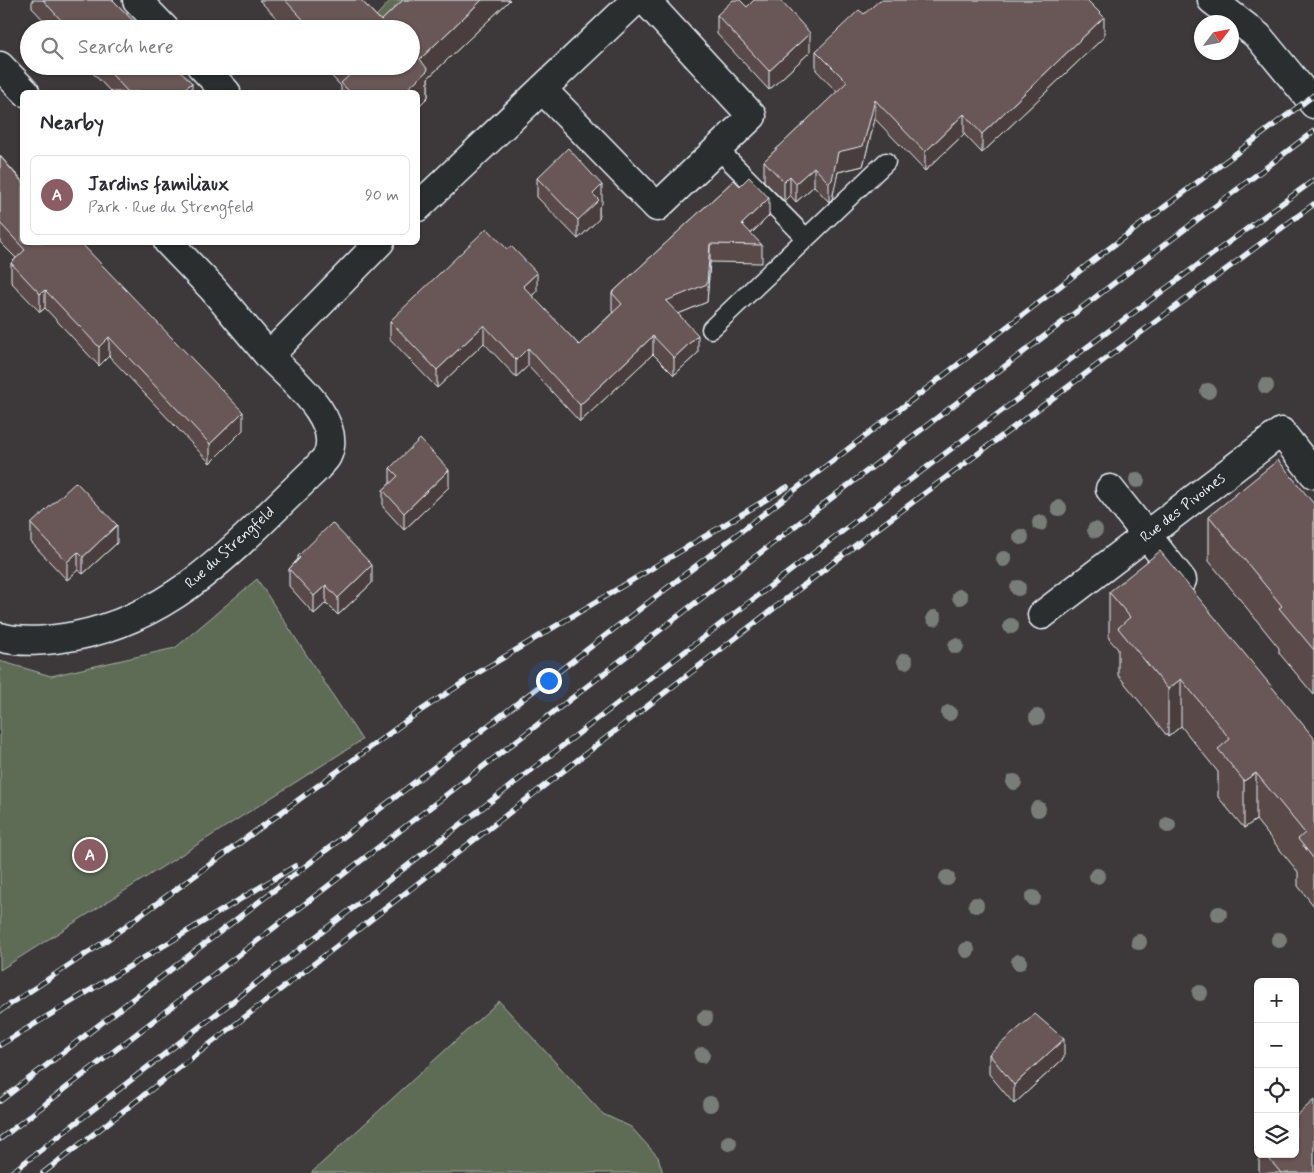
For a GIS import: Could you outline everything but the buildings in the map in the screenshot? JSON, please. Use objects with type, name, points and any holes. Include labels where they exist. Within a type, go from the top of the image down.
[{"type":"street","points":[[137,0],[156,20]]},
{"type":"street","points":[[420,204],[636,0]]},
{"type":"street","points":[[542,89],[657,207],[752,116],[645,0]]},
{"type":"street","points":[[1212,0],[1258,36],[1314,104]]},
{"type":"street","points":[[0,66],[23,90]]},
{"type":"street","points":[[210,75],[224,90]]},
{"type":"street","name":"Rue du Strengfeld","points":[[0,637],[37,641],[63,638],[121,624],[150,611],[206,574],[317,468],[327,456],[330,441],[328,426],[321,412],[269,356],[213,289],[171,245]]},
{"type":"street","points":[[269,356],[374,245]]},
{"type":"street","name":"Rue des Pivoines","points":[[1042,615],[1281,432],[1314,474]]},
{"type":"street","points":[[1110,489],[1195,596]]},
{"type":"lane","points":[[718,149],[806,238]]},
{"type":"lane","points":[[711,329],[886,162]]},
{"type":"green space","points":[[391,0],[414,0],[422,9],[390,20],[372,20]]},
{"type":"green space","points":[[257,579],[362,740],[0,970],[0,661],[51,676],[175,648]]},
{"type":"green space","points":[[499,1001],[603,1114],[631,1127],[658,1157],[663,1173],[311,1173]]},
{"type":"railway","points":[[0,1101],[1103,253],[1314,95]]},
{"type":"railway","points":[[0,1139],[821,506],[1314,131]]},
{"type":"railway","points":[[11,1173],[821,547],[1314,180]]},
{"type":"railway","points":[[43,1173],[874,531],[1314,204]]},
{"type":"railway","points":[[0,1011],[104,942],[420,711],[476,674],[787,487]]},
{"type":"railway","points":[[0,1045],[295,866]]},
{"type":"place","name":"Jardins familiaux","points":[[90,855]]}]
